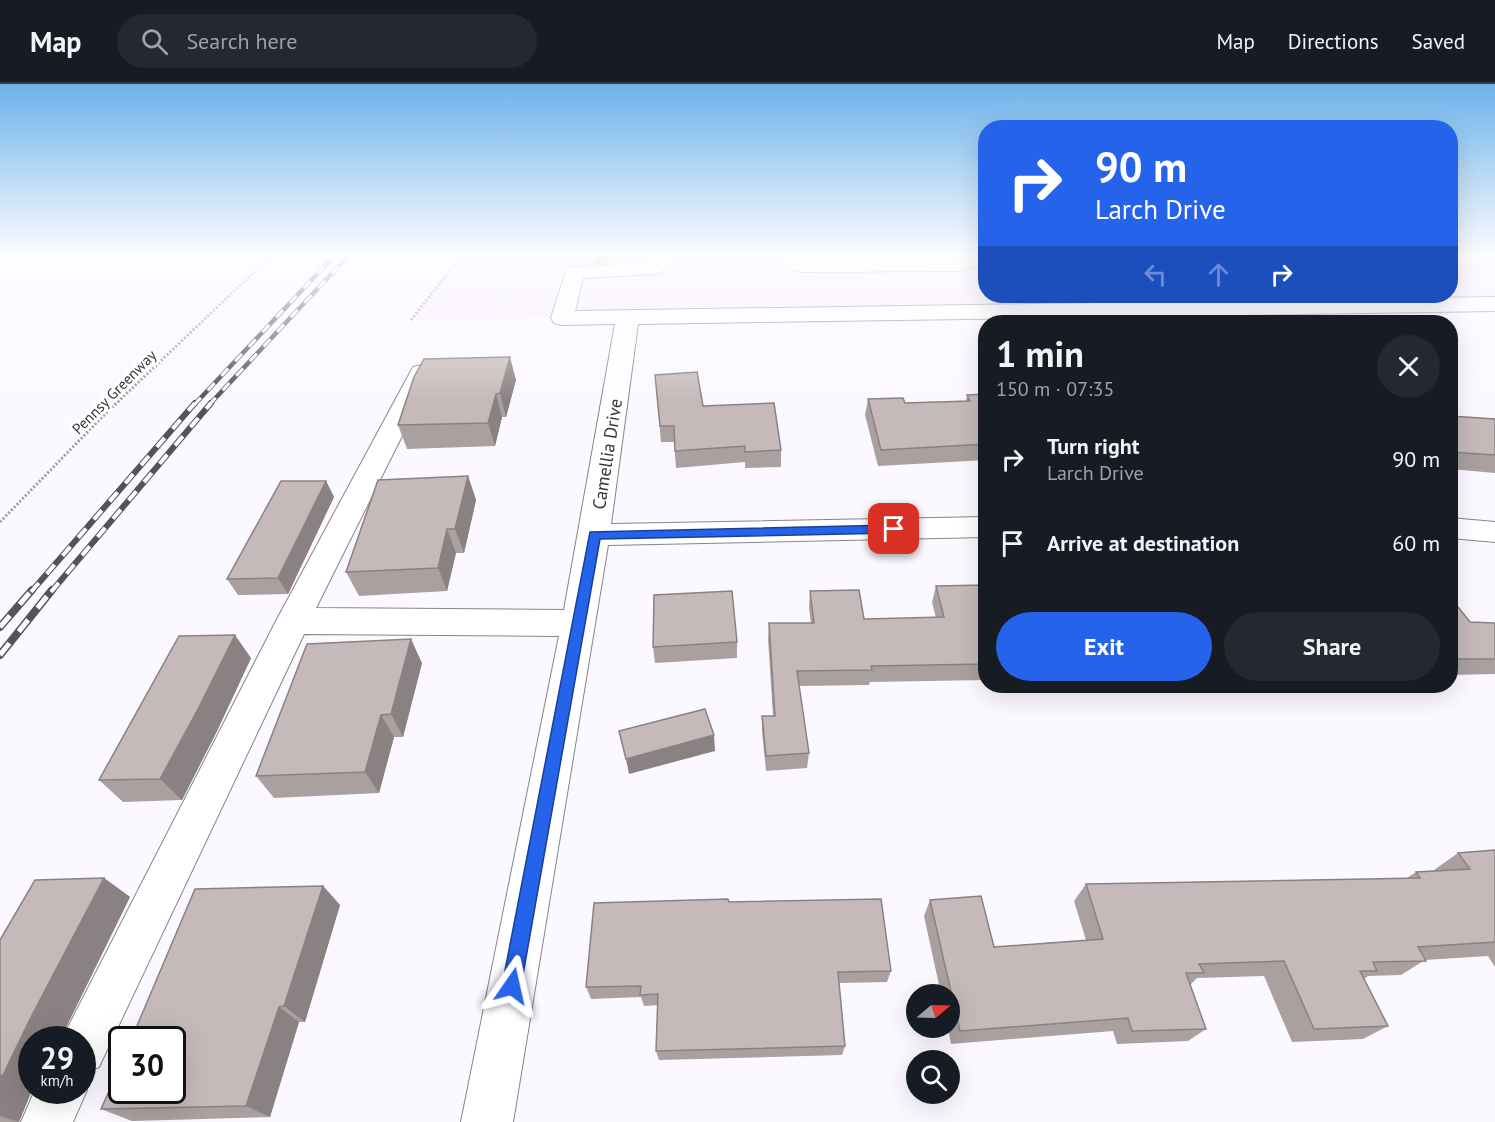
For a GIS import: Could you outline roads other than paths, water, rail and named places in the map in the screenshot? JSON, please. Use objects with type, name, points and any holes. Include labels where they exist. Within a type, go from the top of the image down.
[{"type":"street","points":[[564,303],[562,318],[1256,303]]},
{"type":"street","name":"Camellia Drive","points":[[486,1122],[594,535],[628,317]]},
{"type":"street","points":[[94,1026],[293,621],[422,372]]},
{"type":"street","points":[[594,535],[978,527]]},
{"type":"street","points":[[1458,529],[1495,532]]},
{"type":"street","points":[[293,621],[578,623]]},
{"type":"street","points":[[47,1122],[55,1104]]},
{"type":"railway","points":[[194,405],[289,303]]},
{"type":"railway","points":[[209,405],[304,303]]},
{"type":"railway","points":[[31,592],[195,403]]},
{"type":"railway","points":[[51,592],[211,403]]},
{"type":"railway","points":[[0,627],[32,590]]},
{"type":"railway","points":[[0,655],[52,590]]}]
